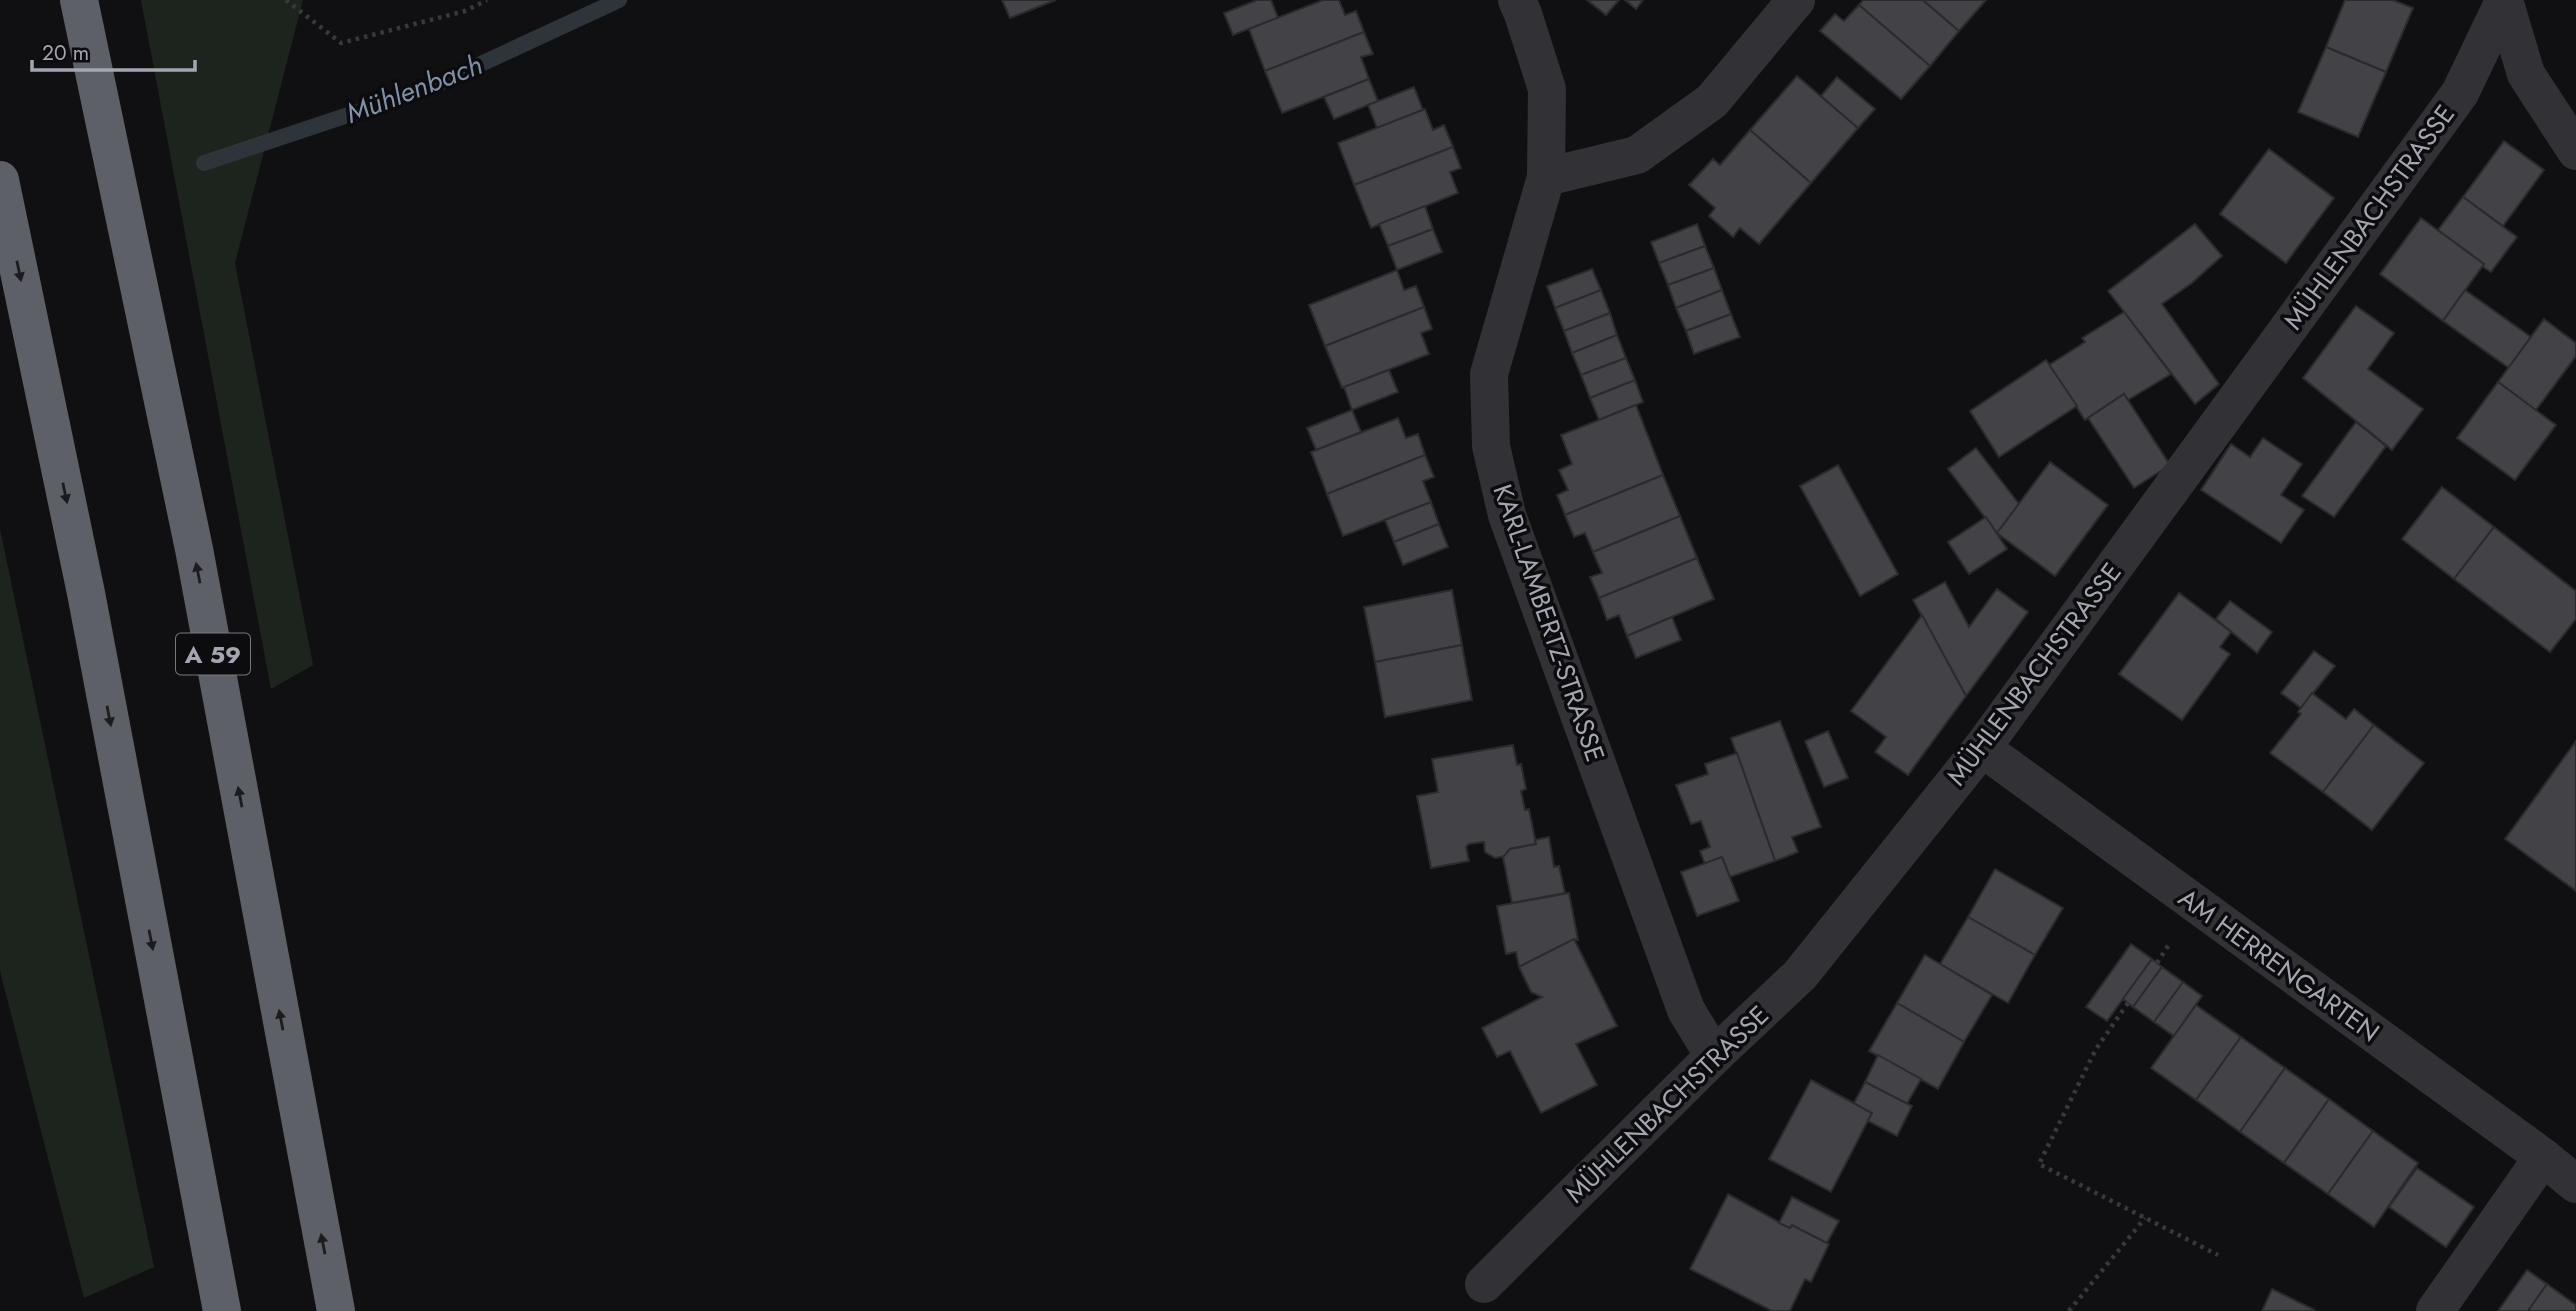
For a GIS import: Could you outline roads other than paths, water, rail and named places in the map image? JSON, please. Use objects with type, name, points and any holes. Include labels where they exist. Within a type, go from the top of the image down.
[{"type":"highway","name":"A 59","points":[[79,0],[194,548],[336,1311]]},
{"type":"highway","points":[[0,180],[86,593],[222,1311]]},
{"type":"street","name":"KARL-LAMBERTZ-STRASSE","points":[[1517,0],[1547,89],[1546,177],[1489,374],[1491,446],[1507,515],[1676,984],[1686,1010],[1714,1056]]},
{"type":"street","points":[[1546,177],[1637,155],[1712,101],[1796,0]]},
{"type":"street","points":[[2522,0],[2504,0],[2526,74],[2576,152]]},
{"type":"street","name":"MÜHLENBACHSTRASSE","points":[[1484,1284],[1714,1056],[1800,975],[1982,748],[2460,93],[2504,0]]},
{"type":"street","name":"AM HERRENGARTEN","points":[[1982,748],[2543,1157],[2576,1184]]},
{"type":"street","points":[[2435,1311],[2543,1157]]},
{"type":"waterway","name":"Mühlenbach","points":[[204,163],[429,88],[619,0]]}]
